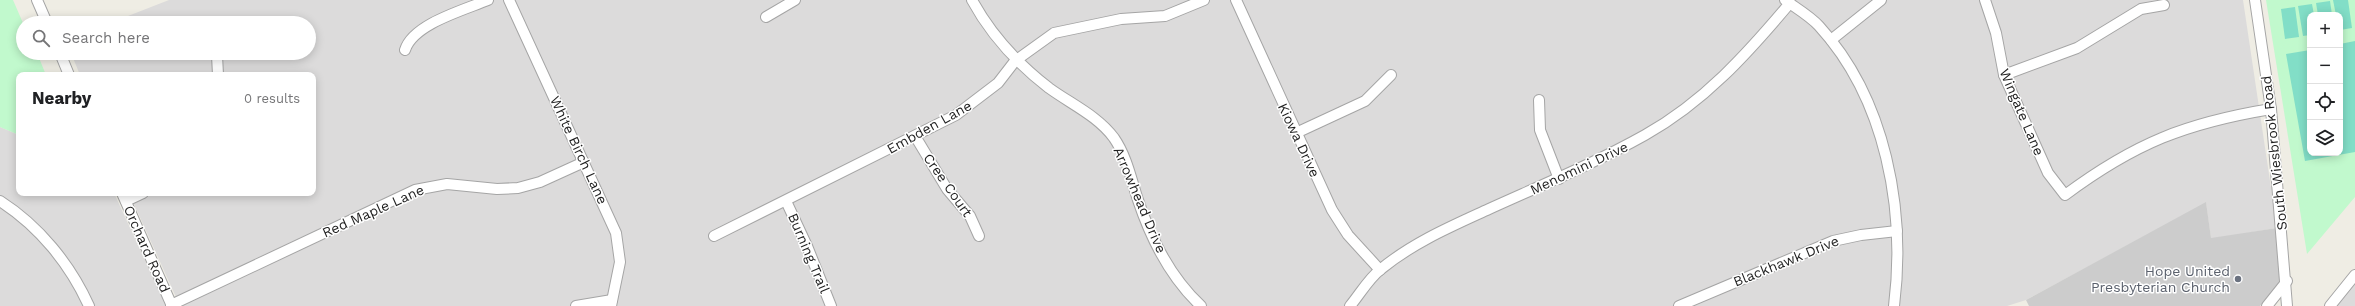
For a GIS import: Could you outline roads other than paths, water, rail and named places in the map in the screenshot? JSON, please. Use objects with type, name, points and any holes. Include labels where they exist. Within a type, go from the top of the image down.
[{"type":"street","points":[[37,0],[44,16]]},
{"type":"street","points":[[405,50],[409,42],[423,29],[488,0]]},
{"type":"street","name":"White Birch Lane","points":[[509,0],[584,162],[618,240],[620,274],[612,303]]},
{"type":"street","points":[[766,17],[795,0]]},
{"type":"street","name":"Arrowhead Drive","points":[[972,0],[986,22],[1015,61],[1050,89],[1096,120],[1113,137],[1126,160],[1141,207],[1160,250],[1182,286],[1201,306]]},
{"type":"street","name":"Embden Lane","points":[[714,236],[956,114],[982,97],[998,83],[1015,61],[1046,38],[1062,30],[1121,19],[1165,16],[1204,0]]},
{"type":"street","name":"Kiowa Drive","points":[[1236,0],[1324,193],[1340,223],[1380,270]]},
{"type":"street","points":[[1830,40],[1881,0]]},
{"type":"street","name":"Wingate Lane","points":[[1985,0],[1996,33],[2004,75],[2048,173],[2065,195],[2113,162],[2158,139],[2224,117],[2271,109]]},
{"type":"street","name":"South Wiesbrook Road","points":[[2255,0],[2271,109],[2287,281],[2287,306]]},
{"type":"street","points":[[1788,2],[1818,25],[1830,40],[1853,72],[1872,116],[1890,175],[1897,231],[1894,306]]},
{"type":"street","name":"Menomini Drive","points":[[1350,306],[1380,270],[1409,248],[1434,234],[1559,179],[1646,135],[1693,104],[1732,70],[1788,2]]},
{"type":"street","points":[[2004,75],[2077,48],[2141,9],[2164,5]]},
{"type":"street","points":[[63,60],[68,72]]},
{"type":"street","points":[[218,60],[218,72]]},
{"type":"street","points":[[1296,133],[1369,99],[1391,75]]},
{"type":"street","points":[[1539,100],[1540,130],[1559,179]]},
{"type":"street","name":"Cree Court","points":[[915,136],[947,189],[970,216],[979,236]]},
{"type":"street","name":"Red Maple Lane","points":[[172,306],[415,190],[447,184],[497,189],[518,188],[540,182],[584,162]]},
{"type":"street","name":"Orchard Road","points":[[124,197],[172,306]]},
{"type":"street","points":[[0,201],[27,221],[52,246],[70,270],[89,306]]},
{"type":"street","name":"Burning Trail","points":[[786,201],[808,246],[831,306]]},
{"type":"street","name":"Blackhawk Drive","points":[[1679,306],[1827,243],[1861,235],[1897,231]]},
{"type":"street","points":[[2330,306],[2355,275]]},
{"type":"street","points":[[2267,306],[2287,281]]},
{"type":"street","points":[[576,306],[612,303]]},
{"type":"place","name":"Hope United Presbyterian Church","points":[[2238,279]]}]
